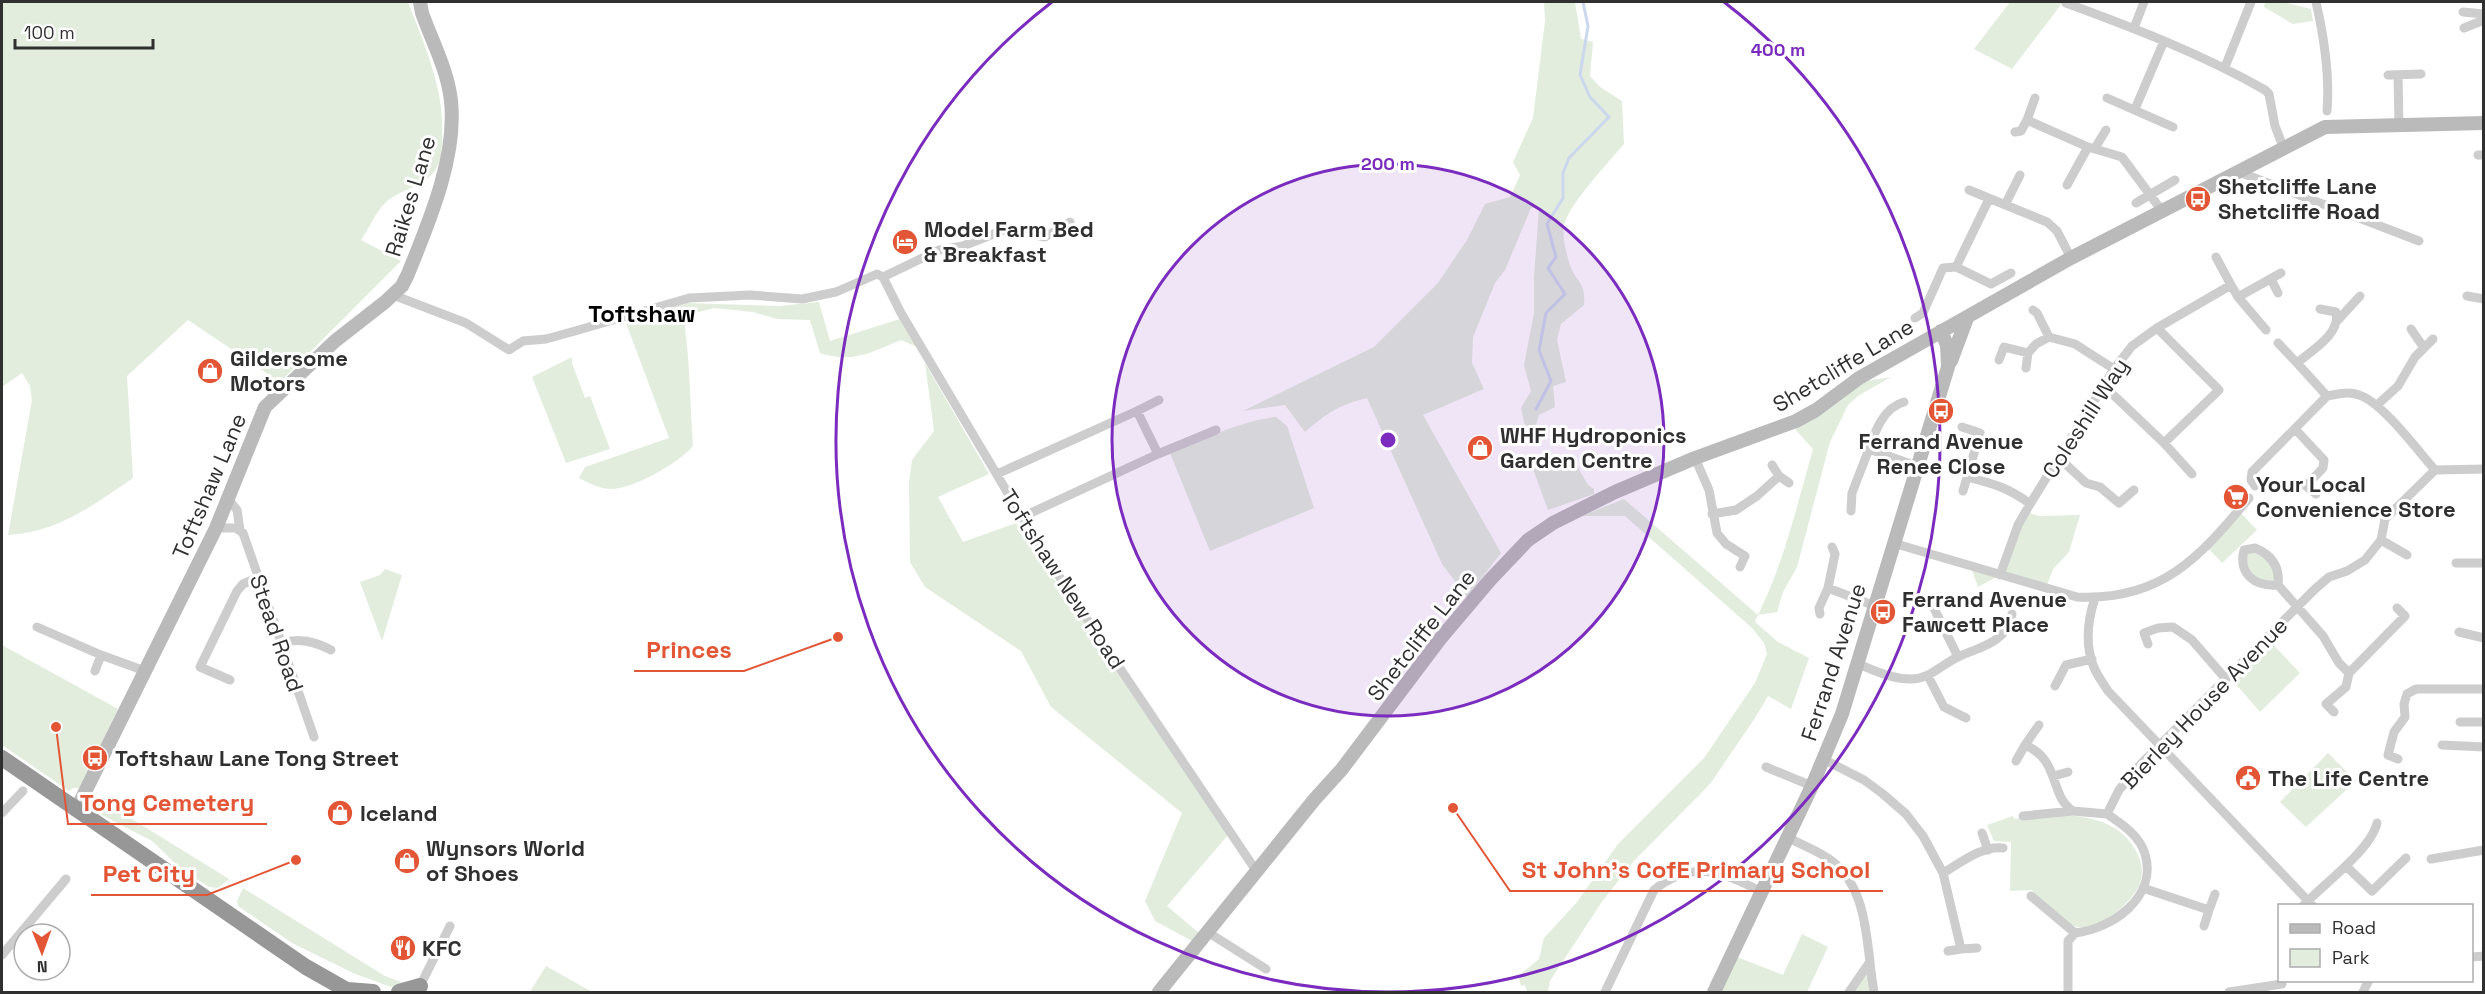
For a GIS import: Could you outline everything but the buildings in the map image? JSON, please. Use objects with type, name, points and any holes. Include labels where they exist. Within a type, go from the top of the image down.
[{"type":"highway","points":[[2,758],[306,967],[348,991],[373,993]]},
{"type":"highway","points":[[399,993],[418,989]]},
{"type":"street","name":"Raikes Lane","points":[[393,295],[402,286],[414,259],[444,172],[451,133],[451,99],[447,81],[420,2]]},
{"type":"street","points":[[2134,28],[2144,2]]},
{"type":"street","points":[[2225,67],[2251,2]]},
{"type":"street","points":[[2316,2],[2325,52],[2329,92],[2327,111]]},
{"type":"street","points":[[2066,3],[2134,28],[2225,67],[2269,94],[2275,126],[2284,149]]},
{"type":"street","points":[[2463,12],[2484,14]]},
{"type":"street","points":[[2464,28],[2484,20]]},
{"type":"street","points":[[2135,109],[2164,41]]},
{"type":"street","points":[[2399,126],[2393,75],[2421,74]]},
{"type":"street","points":[[2015,132],[2021,132],[2035,98]]},
{"type":"street","points":[[2107,98],[2174,127]]},
{"type":"street","points":[[2027,120],[2092,148],[2122,157],[2162,211]]},
{"type":"street","name":"Shetcliffe Lane","points":[[1159,993],[1390,709],[1440,639],[1490,580],[1528,540],[1553,523],[1615,492],[1816,410],[1859,378],[2071,258],[2325,127],[2484,123]]},
{"type":"street","points":[[2067,185],[2106,130]]},
{"type":"street","points":[[2239,172],[2419,241]]},
{"type":"street","points":[[2006,205],[2020,174]]},
{"type":"street","points":[[2136,203],[2175,180]]},
{"type":"street","points":[[1969,190],[2047,222],[2056,231],[2071,258]]},
{"type":"street","points":[[1956,267],[1989,199]]},
{"type":"street","points":[[393,295],[466,323],[509,350],[524,341],[546,339],[689,298],[750,295],[802,299],[836,292],[877,274],[884,277],[939,250],[963,246],[1006,229],[1045,237],[1070,222]]},
{"type":"street","points":[[2216,257],[2238,297],[2266,330]]},
{"type":"street","points":[[1915,318],[1923,313],[1940,265],[1956,267],[1991,284],[2011,273]]},
{"type":"street","points":[[2238,297],[2281,273]]},
{"type":"street","name":"Toftshaw New Road","points":[[884,277],[902,313],[1022,517],[1076,603],[1257,872]]},
{"type":"street","points":[[2271,279],[2278,293]]},
{"type":"street","name":"Coleshill Way","points":[[2000,575],[2018,525],[2030,504],[2114,369],[2132,346],[2157,328],[2231,285]]},
{"type":"street","name":"Toftshaw Lane","points":[[76,810],[216,528],[260,417],[271,400],[335,341],[393,295]]},
{"type":"street","points":[[2297,363],[2332,333],[2338,320],[2360,296]]},
{"type":"street","points":[[2467,296],[2484,299]]},
{"type":"street","points":[[2320,309],[2336,312],[2338,320]]},
{"type":"street","points":[[2036,310],[2049,337]]},
{"type":"street","points":[[1948,367],[1967,318]]},
{"type":"street","points":[[2157,328],[2219,390],[2164,443]]},
{"type":"street","points":[[2411,329],[2424,348]]},
{"type":"street","name":"Ferrand Avenue","points":[[1714,993],[1812,786],[1842,714],[1948,367],[1947,345],[1941,331]]},
{"type":"street","points":[[2025,368],[2028,353],[2036,344],[2049,337],[2074,344],[2114,369]]},
{"type":"street","points":[[2377,405],[2398,386],[2415,357],[2433,339]]},
{"type":"street","points":[[2278,343],[2327,396]]},
{"type":"street","points":[[1999,360],[2003,345],[2028,353]]},
{"type":"street","points":[[2104,387],[2164,443],[2192,474]]},
{"type":"street","points":[[2255,486],[2251,480],[2252,472],[2327,396],[2341,393],[2359,395],[2377,405],[2435,470],[2484,469]]},
{"type":"street","points":[[996,474],[1159,400]]},
{"type":"street","points":[[1851,511],[1850,492],[1881,421],[1897,401]]},
{"type":"street","points":[[1137,411],[1158,454]]},
{"type":"street","points":[[1962,427],[1982,430],[1963,491]]},
{"type":"street","points":[[2295,429],[2324,460],[2323,468],[2306,486],[2316,494]]},
{"type":"street","points":[[1022,517],[1158,454],[1216,430]]},
{"type":"street","points":[[1869,449],[1916,466]]},
{"type":"street","points":[[1695,458],[1709,490],[1717,533],[1726,544],[1745,556],[1740,567]]},
{"type":"street","points":[[2060,459],[2086,483],[2100,488],[2117,507],[2134,490]]},
{"type":"street","points":[[1772,465],[1779,476],[1789,483]]},
{"type":"street","name":"Bierley House Avenue","points":[[2143,888],[2148,867],[2145,852],[2124,825],[2107,814],[2119,790],[2159,744],[2328,577],[2347,571],[2365,560],[2381,540],[2385,519],[2435,470]]},
{"type":"street","points":[[1712,514],[1736,510],[1757,496],[1779,476]]},
{"type":"street","points":[[1967,477],[2001,486],[2016,493],[2030,504]]},
{"type":"street","points":[[1893,543],[2077,597],[2095,598],[2142,589],[2169,578],[2190,562],[2224,528],[2249,498]]},
{"type":"street","name":"Stead Road","points":[[229,500],[237,510],[240,530],[314,736]]},
{"type":"street","points":[[216,528],[240,530]]},
{"type":"street","points":[[2381,540],[2407,555]]},
{"type":"street","points":[[2278,585],[2259,584],[2246,574],[2241,559],[2244,550],[2255,548],[2272,559],[2277,568],[2278,585],[2323,636],[2339,663],[2349,673]]},
{"type":"street","points":[[1818,611],[1828,588],[1837,550]]},
{"type":"street","points":[[2456,563],[2484,563]]},
{"type":"street","points":[[230,680],[200,667],[237,591],[243,584],[257,578]]},
{"type":"street","points":[[1828,588],[1875,606]]},
{"type":"street","points":[[1929,598],[1958,657]]},
{"type":"street","points":[[2095,598],[2089,617],[2092,659],[2093,666],[2108,691],[2308,904],[2346,866],[2376,831],[2378,823]]},
{"type":"street","points":[[2315,705],[2326,704],[2346,687],[2349,673],[2405,616],[2397,608]]},
{"type":"street","points":[[1858,664],[1891,678],[1913,679],[1928,676],[1958,657],[1986,646],[2001,637],[2010,624],[2012,614]]},
{"type":"street","points":[[37,627],[145,671]]},
{"type":"street","points":[[2148,644],[2144,633],[2158,628],[2173,627],[2192,640],[2225,678]]},
{"type":"street","points":[[2459,632],[2484,638]]},
{"type":"street","points":[[280,643],[297,640],[309,641],[331,650]]},
{"type":"street","points":[[95,671],[101,655]]},
{"type":"street","points":[[2061,655],[2066,665]]},
{"type":"street","points":[[2055,686],[2066,665],[2092,659]]},
{"type":"street","points":[[1928,676],[1944,707],[1966,718]]},
{"type":"street","points":[[2388,755],[2394,732],[2404,717],[2407,694],[2416,689],[2484,689]]},
{"type":"street","points":[[2326,704],[2334,712]]},
{"type":"street","points":[[2460,722],[2484,722]]},
{"type":"street","points":[[2016,761],[2039,725]]},
{"type":"street","points":[[2025,745],[2033,748],[2047,761],[2064,804],[2073,811]]},
{"type":"street","points":[[2447,748],[2484,747]]},
{"type":"street","points":[[2377,751],[2398,759]]},
{"type":"street","points":[[1823,759],[1864,780],[1906,814],[1923,836],[1943,873],[1961,949]]},
{"type":"street","points":[[1766,766],[1812,786]]},
{"type":"street","points":[[2054,776],[2068,772]]},
{"type":"street","points":[[2,813],[23,791]]},
{"type":"street","points":[[2023,816],[2073,811],[2107,814]]},
{"type":"street","points":[[1982,833],[1988,850]]},
{"type":"street","points":[[1787,837],[1832,861],[1852,883],[1861,902],[1874,993]]},
{"type":"street","points":[[1943,873],[1995,847],[2003,848]]},
{"type":"street","points":[[2431,859],[2484,850]]},
{"type":"street","points":[[2346,866],[2374,893],[2406,858]]},
{"type":"street","points":[[1605,993],[1654,890],[1666,880],[1681,873],[1707,872],[1729,875],[1762,892]]},
{"type":"street","points":[[2,955],[66,879]]},
{"type":"street","points":[[2031,896],[2075,933],[2091,932],[2116,920],[2143,888],[2209,910]]},
{"type":"street","points":[[2204,926],[2215,894]]},
{"type":"street","points":[[418,989],[450,926]]},
{"type":"street","points":[[1209,933],[1262,967],[1253,975]]},
{"type":"street","points":[[2068,993],[2068,941],[2075,933]]},
{"type":"street","points":[[1948,951],[1977,948]]},
{"type":"street","points":[[1849,993],[1869,963]]},
{"type":"street","points":[[2229,993],[2283,986]]},
{"type":"green space","points":[[2,2],[408,2],[437,85],[442,120],[441,152],[436,169],[423,182],[386,202],[361,240],[401,261],[280,382],[188,320],[127,376],[133,478],[74,516],[42,529],[8,535],[32,400],[30,386],[22,373],[2,387]]},
{"type":"green space","points":[[1544,2],[1575,2],[1581,39],[1593,42],[1590,76],[1600,87],[1622,101],[1624,144],[1580,196],[1564,226],[1564,240],[1571,269],[1582,286],[1584,305],[1561,324],[1557,340],[1566,382],[1553,386],[1555,407],[1539,415],[1536,424],[1526,430],[1521,408],[1531,391],[1524,365],[1534,313],[1539,208],[1531,208],[1505,270],[1495,283],[1473,337],[1472,363],[1484,389],[1423,415],[1501,553],[1467,597],[1442,564],[1367,398],[1334,410],[1305,432],[1285,405],[1243,411],[1374,347],[1438,283],[1467,240],[1485,204],[1510,197],[1520,175],[1513,162],[1533,118],[1545,21]]},
{"type":"green space","points":[[2010,2],[2063,2],[2012,69],[1974,49]]},
{"type":"green space","points":[[2265,2],[2283,2],[2311,9],[2313,21],[2293,24],[2264,7]]},
{"type":"green space","points":[[819,302],[830,341],[900,319],[917,347],[901,340],[862,355],[832,356],[820,353],[810,320],[777,319],[753,312],[714,308],[695,313],[685,327],[693,446],[655,474],[631,485],[611,489],[603,488],[579,478],[585,467],[669,438],[626,323],[687,303],[779,306]]},
{"type":"green space","points":[[572,357],[572,363],[585,398],[590,396],[610,449],[566,463],[532,377]]},
{"type":"green space","points":[[925,363],[989,474],[938,497],[963,542],[1016,523],[1228,835],[1167,906],[1199,933],[1192,941],[1155,921],[1145,901],[1182,813],[1051,707],[1021,651],[925,587],[910,562],[909,483],[912,460],[934,431]]},
{"type":"green space","points":[[1891,377],[1858,396],[1848,405],[1830,442],[1797,567],[1783,592],[1777,612],[1758,615],[1783,554],[1813,449],[1795,429],[1866,381]]},
{"type":"green space","points":[[1276,417],[1287,426],[1314,508],[1210,551],[1170,453],[1236,426]]},
{"type":"green space","points":[[1570,454],[1588,485],[1594,489],[1594,494],[1548,510],[1533,469]]},
{"type":"green space","points":[[1624,499],[1758,615],[1755,622],[1778,642],[1809,658],[1791,709],[1768,696],[1710,784],[1634,861],[1601,903],[1550,981],[1548,992],[1527,992],[1525,985],[1521,986],[1518,976],[1539,959],[1544,938],[1577,902],[1618,844],[1704,758],[1755,683],[1767,654],[1764,643],[1752,628],[1625,516],[1582,516]]},
{"type":"green space","points":[[2239,511],[2257,530],[2222,563],[2206,546]]},
{"type":"green space","points":[[2025,512],[2039,516],[2080,515],[2069,552],[2053,569],[2046,588],[2000,575]]},
{"type":"green space","points":[[2244,550],[2268,555],[2278,585],[2252,580]]},
{"type":"green space","points":[[1971,567],[2000,575],[1978,587]]},
{"type":"green space","points":[[385,569],[402,575],[382,641],[360,582],[380,575]]},
{"type":"green space","points":[[2267,638],[2300,673],[2260,712],[2228,675]]},
{"type":"green space","points":[[2,645],[118,709],[80,788],[73,788],[69,791],[2,745]]},
{"type":"green space","points":[[2328,753],[2356,781],[2306,827],[2280,802]]},
{"type":"green space","points":[[90,793],[229,879],[218,888],[209,887],[180,868],[152,841],[96,812],[90,805]]},
{"type":"green space","points":[[2013,816],[2014,819],[2076,816],[2092,819],[2119,831],[2138,855],[2142,875],[2138,888],[2114,914],[2093,925],[2083,927],[2074,926],[2062,920],[2045,906],[2032,890],[2010,891],[2011,842],[1994,841],[1987,825]]},
{"type":"green space","points":[[243,888],[385,976],[404,983],[391,987],[353,973],[292,943],[238,906],[237,901]]},
{"type":"green space","points":[[1802,934],[1828,947],[1807,992],[1714,992],[1732,955],[1783,975]]},
{"type":"green space","points":[[1869,963],[1874,992],[1849,992]]},
{"type":"green space","points":[[546,966],[592,992],[530,992]]},
{"type":"waterway","points":[[1536,409],[1551,381],[1539,350],[1546,313],[1565,294],[1548,268],[1556,257],[1547,224],[1563,198],[1563,173],[1569,158],[1609,117],[1590,97],[1580,75],[1588,26],[1583,2]]},
{"type":"place","name":"Shetcliffe Lane Shetcliffe Road","points":[[2198,199]]},
{"type":"place","name":"Model Farm Bed & Breakfast","points":[[905,242]]},
{"type":"place","name":"Gildersome Motors","points":[[210,371]]},
{"type":"place","name":"Ferrand Avenue Renee Close","points":[[1941,411]]},
{"type":"place","name":"WHF Hydroponics Garden Centre","points":[[1480,448]]},
{"type":"place","name":"Your Local Convenience Store","points":[[2236,497]]},
{"type":"place","name":"Ferrand Avenue Fawcett Place","points":[[1883,612]]},
{"type":"place","name":"Princes","points":[[838,637]]},
{"type":"place","name":"Tong Cemetery","points":[[56,727]]},
{"type":"place","name":"Toftshaw Lane Tong Street","points":[[95,758]]},
{"type":"place","name":"The Life Centre","points":[[2248,778]]},
{"type":"place","name":"St John's CofE Primary School","points":[[1453,808]]},
{"type":"place","name":"Iceland","points":[[340,813]]},
{"type":"place","name":"Pet City","points":[[296,860]]},
{"type":"place","name":"Wynsors World of Shoes","points":[[407,861]]},
{"type":"place","name":"KFC","points":[[403,948]]},
{"type":"district","name":"Toftshaw","points":[[642,313]]}]
